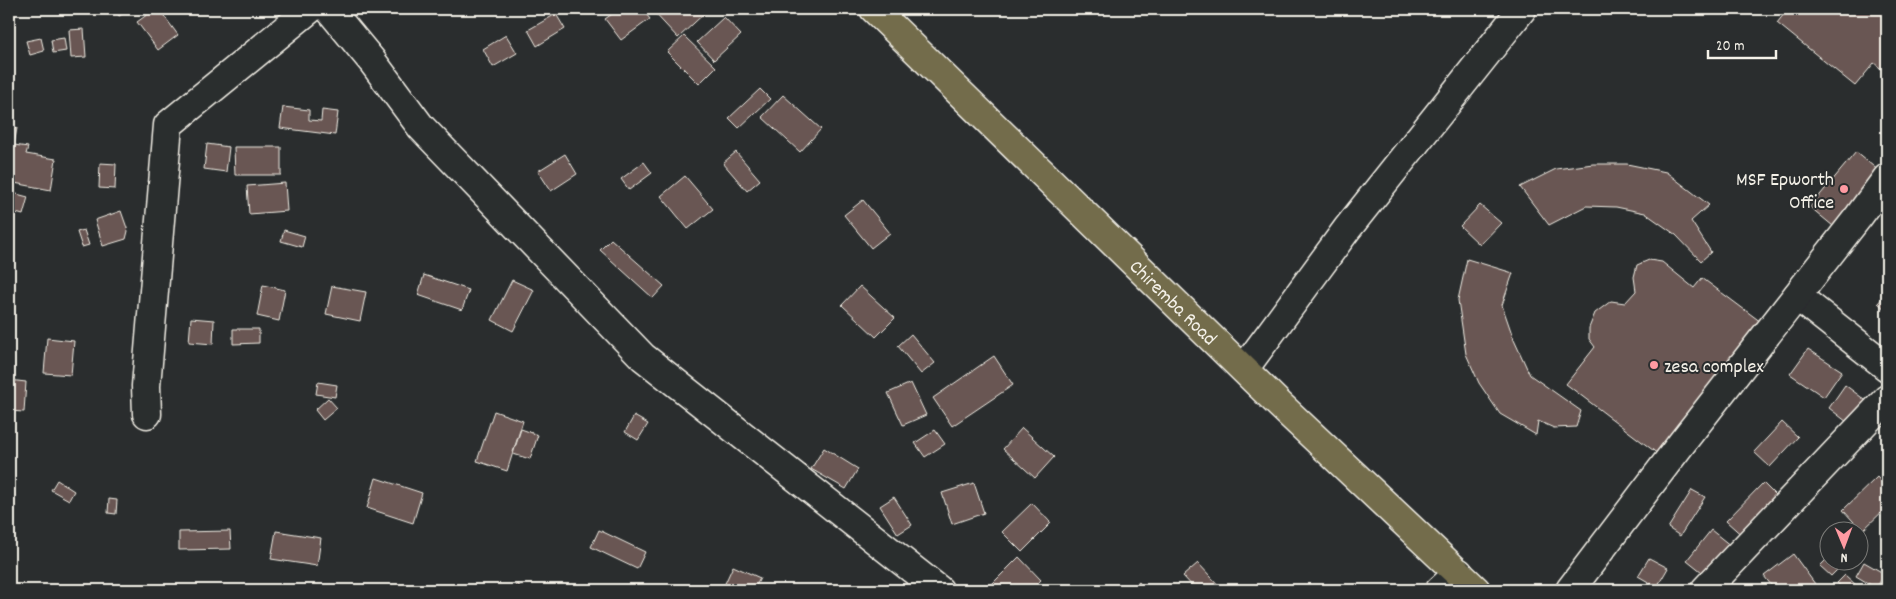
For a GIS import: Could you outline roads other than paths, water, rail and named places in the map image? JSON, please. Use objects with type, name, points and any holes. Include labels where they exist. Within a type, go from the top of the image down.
[{"type":"main road","name":"Chiremba Road","points":[[874,9],[1244,369],[1458,585]]},
{"type":"street","points":[[147,414],[146,386],[168,125],[310,9]]},
{"type":"street","points":[[328,9],[372,62],[421,127],[643,357],[939,590]]},
{"type":"street","points":[[1244,369],[1347,230],[1522,9]]},
{"type":"street","points":[[1574,588],[1887,178]]},
{"type":"street","points":[[1797,296],[1887,367]]},
{"type":"street","points":[[1705,590],[1887,399]]},
{"type":"place","name":"MSF Epworth Office","points":[[1844,189]]},
{"type":"place","name":"zesa complex","points":[[1654,365]]}]
